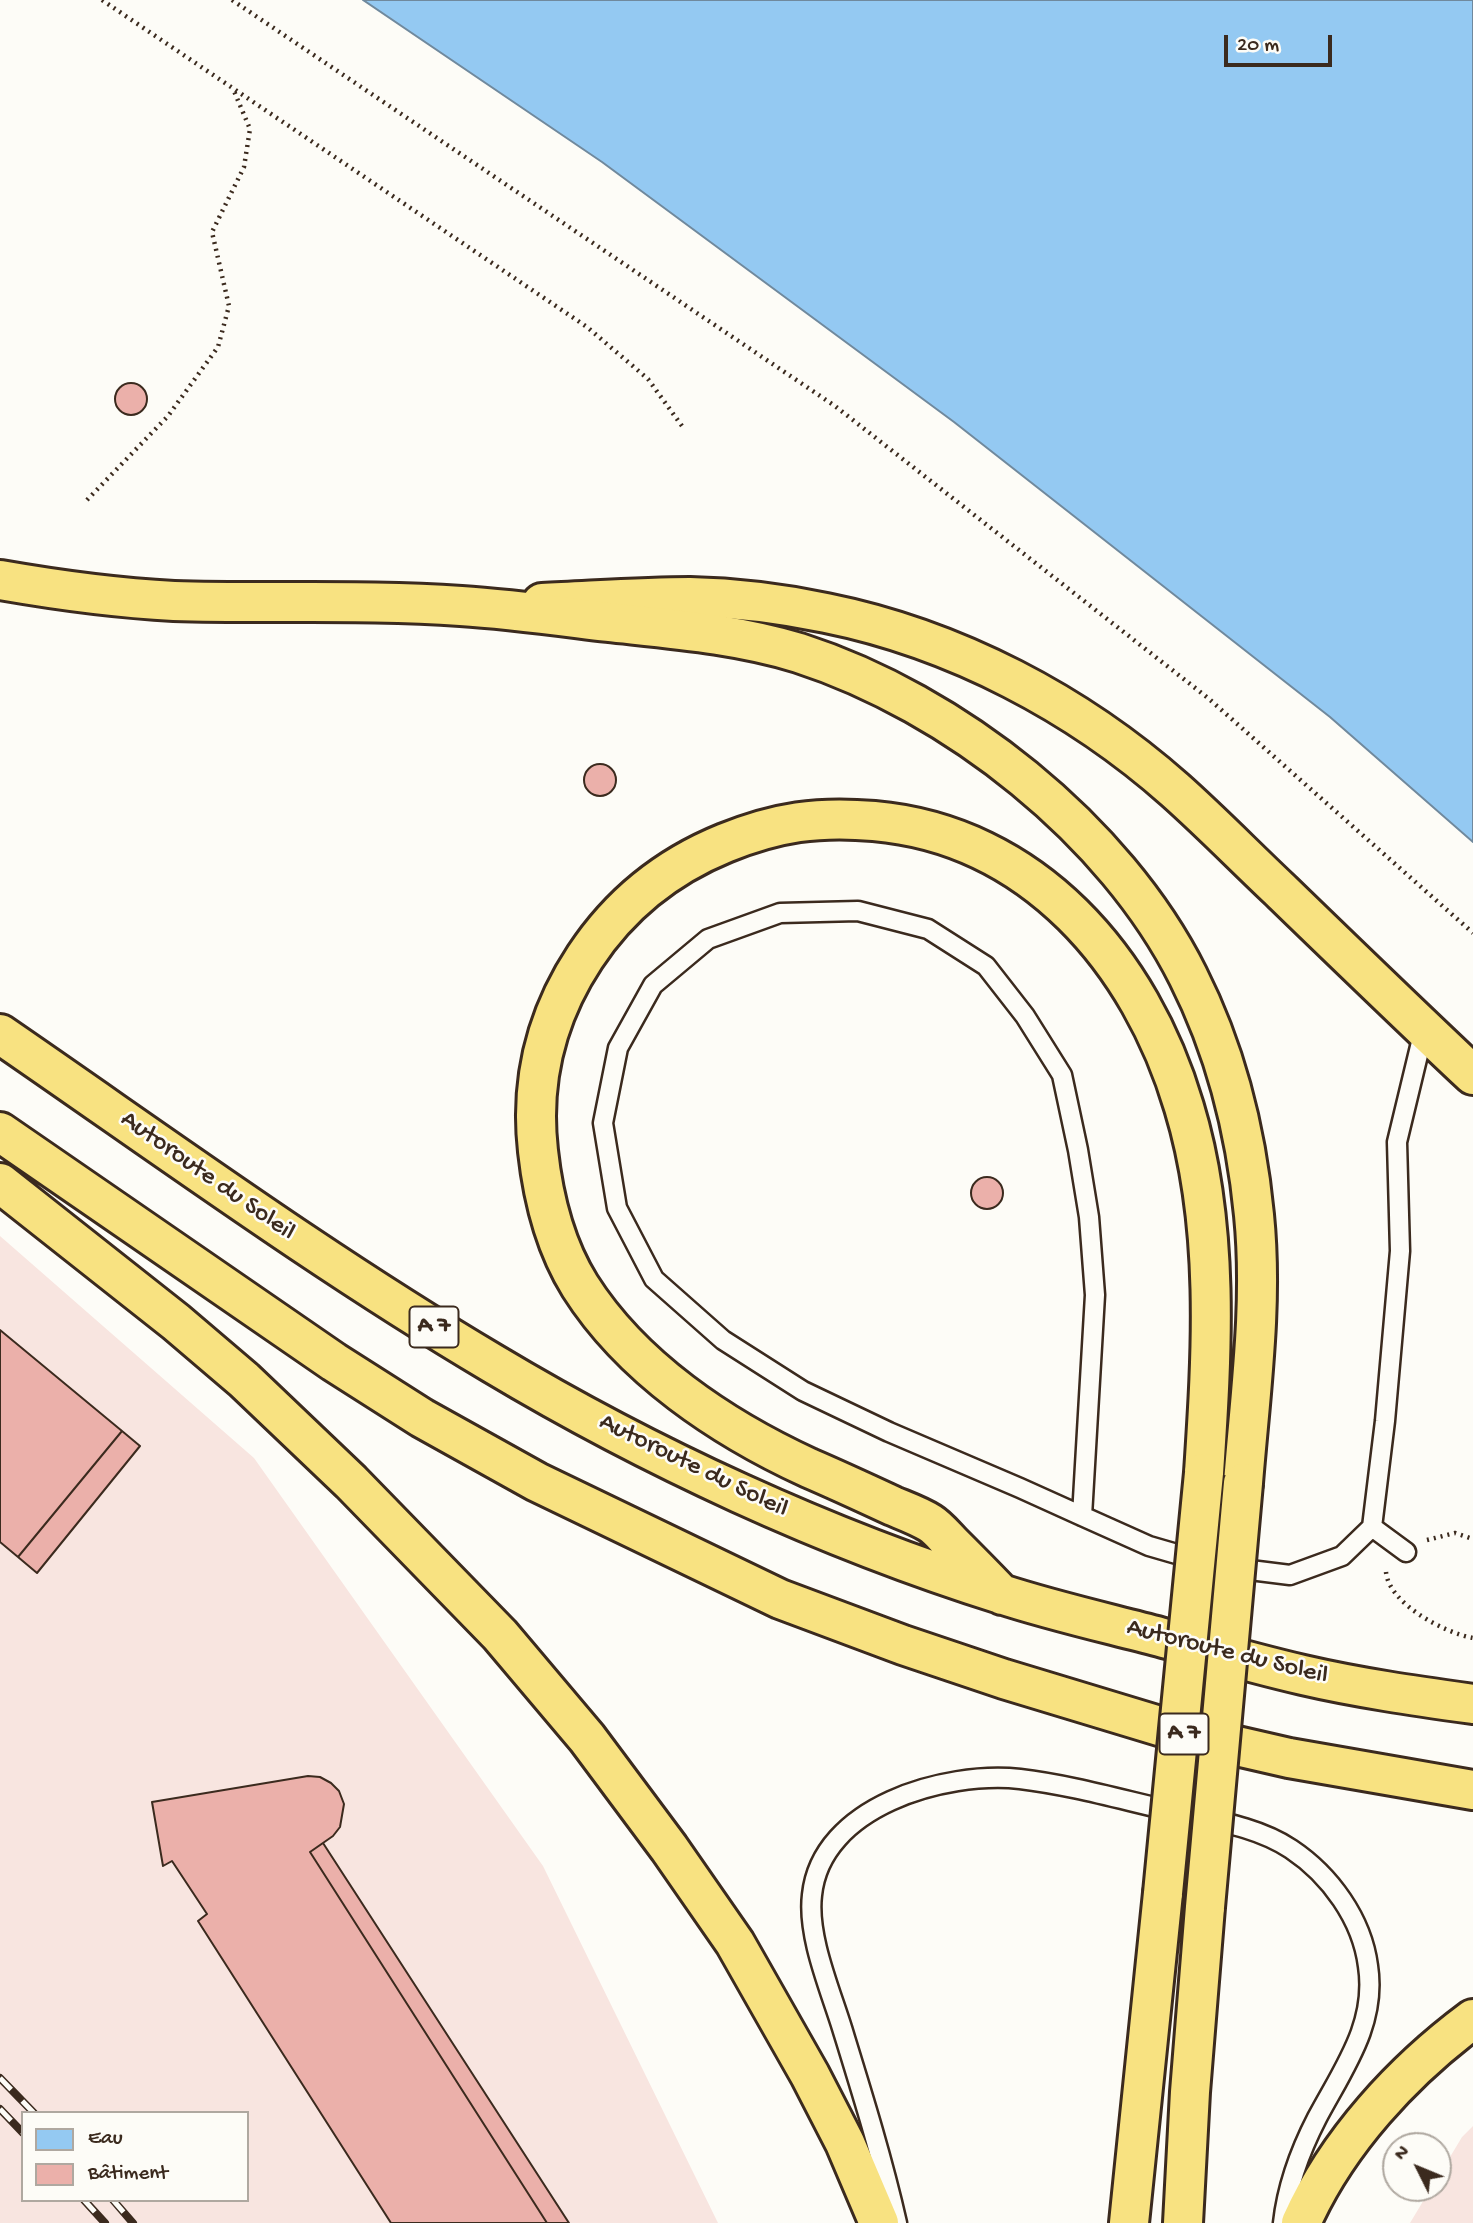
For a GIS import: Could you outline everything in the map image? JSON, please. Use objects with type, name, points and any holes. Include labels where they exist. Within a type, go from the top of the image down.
[{"type":"highway","points":[[0,580],[48,589],[170,601],[460,606],[692,597],[827,613],[881,627],[942,648],[1003,674],[1102,732],[1175,790],[1473,1075]]},
{"type":"highway","points":[[460,606],[746,639],[798,653],[888,689],[989,751],[1027,780],[1060,811],[1118,870],[1142,899],[1189,977],[1222,1057],[1234,1096],[1255,1219],[1258,1276],[1243,1483],[1189,2092],[1183,2223]]},
{"type":"highway","points":[[1002,1595],[932,1523],[800,1464],[736,1428],[647,1364],[616,1335],[575,1279],[548,1212],[536,1132],[539,1062],[548,1031],[576,970],[598,936],[645,887],[705,851],[769,826],[803,820],[839,819],[910,825],[974,845],[1001,858],[1053,897],[1107,953],[1146,1012],[1177,1085],[1194,1144],[1200,1176],[1211,1318],[1204,1473],[1129,2223]]},
{"type":"highway","name":"Autoroute du Soleil","points":[[0,1034],[318,1253],[492,1363],[572,1408],[696,1471],[815,1525],[902,1560],[1002,1595],[1301,1675],[1473,1704]]},
{"type":"highway","name":"A 7","points":[[0,1132],[334,1362],[422,1418],[537,1482],[780,1599],[1004,1679],[1189,1735],[1317,1763],[1473,1790]]},
{"type":"highway","points":[[0,1183],[147,1298],[244,1380],[351,1482],[500,1635],[587,1738],[669,1848],[735,1944],[816,2086],[845,2143],[879,2223]]},
{"type":"highway","points":[[1301,2223],[1324,2180],[1370,2116],[1426,2056],[1473,2019]]},
{"type":"lane","points":[[1082,1516],[1095,1295],[1088,1217],[1062,1075],[1025,1016],[986,966],[928,929],[858,911],[780,913],[708,939],[653,985],[618,1048],[603,1123],[617,1208],[654,1279],[723,1340],[803,1391],[889,1432],[1082,1516],[1160,1549],[1218,1566],[1290,1575],[1342,1556],[1372,1527],[1385,1421],[1400,1251],[1397,1142],[1424,1030]]},
{"type":"lane","points":[[1372,1527],[1406,1552]]},
{"type":"lane","points":[[897,2223],[881,2153],[817,1944],[811,1894],[824,1858],[834,1840],[869,1812],[903,1796],[967,1780],[1018,1779],[1072,1787],[1259,1832],[1294,1851],[1333,1887],[1346,1906],[1359,1933],[1368,1967],[1366,2015],[1349,2063],[1317,2119],[1300,2156],[1283,2223]]},
{"type":"path","points":[[102,0],[587,327],[648,379],[682,426]]},
{"type":"path","points":[[232,0],[835,406],[1208,698],[1473,933]]},
{"type":"path","points":[[87,500],[168,416],[218,347],[229,306],[212,232],[244,167],[250,129],[234,90]]},
{"type":"path","points":[[1473,1538],[1462,1534],[1444,1535],[1406,1552],[1387,1566],[1386,1578],[1414,1611],[1425,1619],[1456,1634],[1473,1638]]},
{"type":"shaded area","points":[[0,1236],[254,1458],[543,1866],[718,2223],[0,2223]]},
{"type":"shaded area","points":[[1473,2126],[1473,2223],[1410,2223],[1423,2202],[1452,2202],[1452,2154],[1462,2137]]},
{"type":"water","points":[[363,0],[1473,0],[1473,842],[1330,717],[954,422],[602,162]]},
{"type":"building","points":[[131,383],[142,388],[147,399],[142,410],[131,415],[120,410],[115,399],[120,388]]},
{"type":"building","points":[[600,764],[611,769],[616,780],[611,791],[600,796],[589,791],[584,780],[589,769]]},
{"type":"building","points":[[987,1177],[999,1181],[1003,1193],[999,1205],[987,1209],[975,1205],[971,1193],[975,1181]]},
{"type":"building","points":[[0,1330],[122,1431],[18,1557],[0,1542]]},
{"type":"building","points":[[122,1431],[140,1446],[37,1573],[18,1557]]},
{"type":"building","points":[[308,1776],[320,1777],[331,1783],[339,1791],[344,1804],[340,1827],[333,1836],[310,1852],[547,2223],[391,2223],[198,1921],[207,1914],[172,1861],[163,1866],[152,1802]]},
{"type":"building","points":[[323,1843],[569,2223],[547,2223],[310,1852]]},
{"type":"railway","points":[[0,2078],[32,2111]]},
{"type":"railway","points":[[0,2109],[21,2131]]},
{"type":"railway","points":[[86,2202],[105,2223]]},
{"type":"railway","points":[[115,2202],[133,2223]]}]
